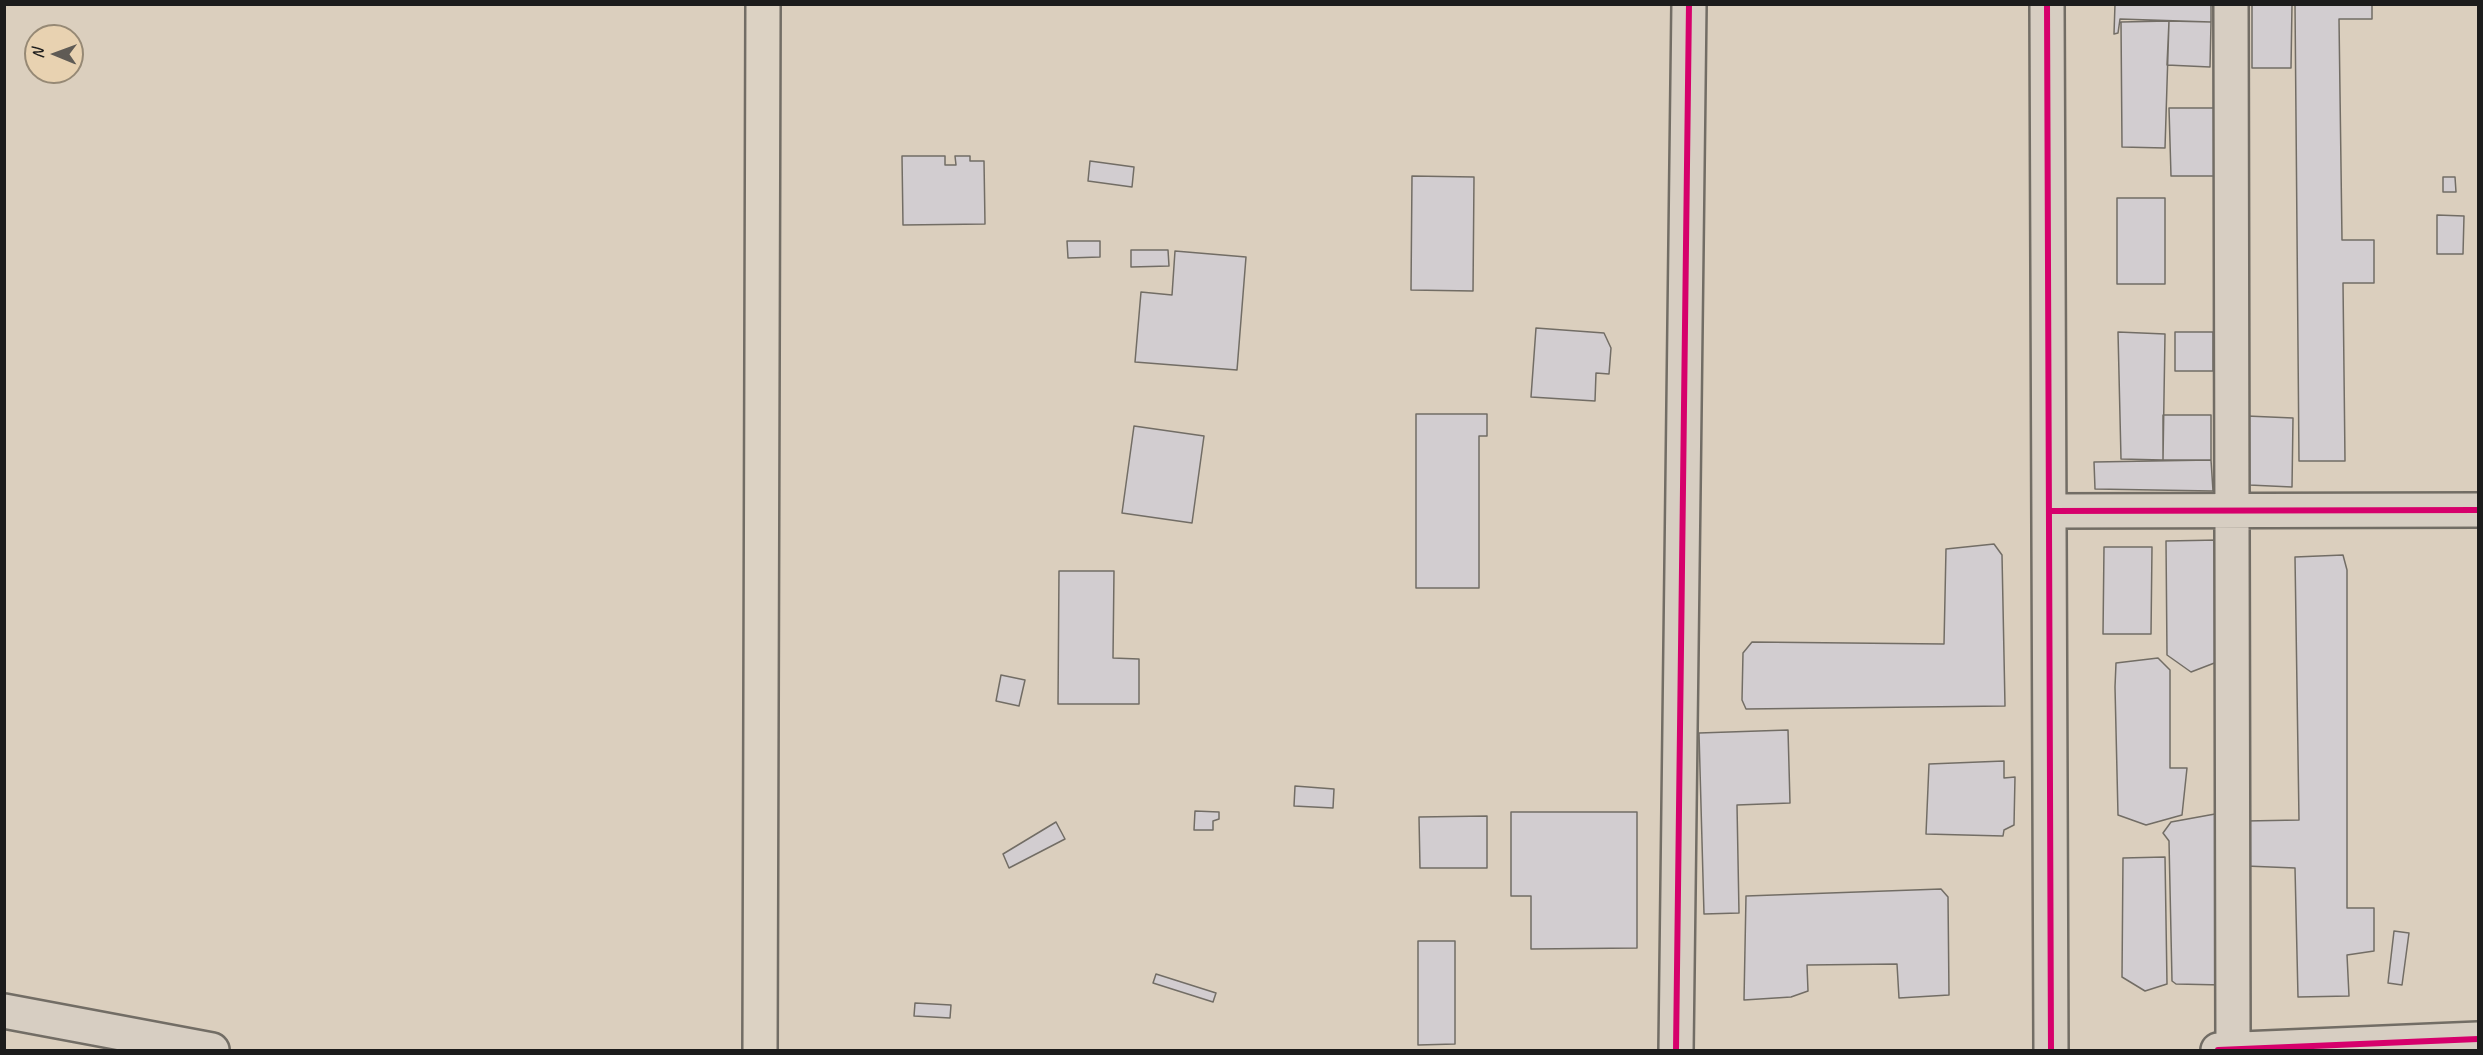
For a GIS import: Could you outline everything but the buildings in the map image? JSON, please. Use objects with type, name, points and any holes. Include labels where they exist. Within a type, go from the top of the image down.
[{"type":"main road","points":[[760,1050],[764,4]]},
{"type":"street","points":[[1676,1050],[1689,4]]},
{"type":"street","points":[[2047,4],[2051,511],[2051,1050]]},
{"type":"street","points":[[2231,4],[2233,1050]]},
{"type":"street","points":[[2051,511],[2478,510]]},
{"type":"street","points":[[4,1011],[212,1050]]},
{"type":"street","points":[[2218,1050],[2387,1047],[2478,1038]]},
{"type":"cycle path","points":[[1676,1050],[1689,4]]},
{"type":"cycle path","points":[[2047,4],[2051,1050]]},
{"type":"cycle path","points":[[2051,511],[2478,510]]},
{"type":"cycle path","points":[[2218,1050],[2478,1039]]}]
